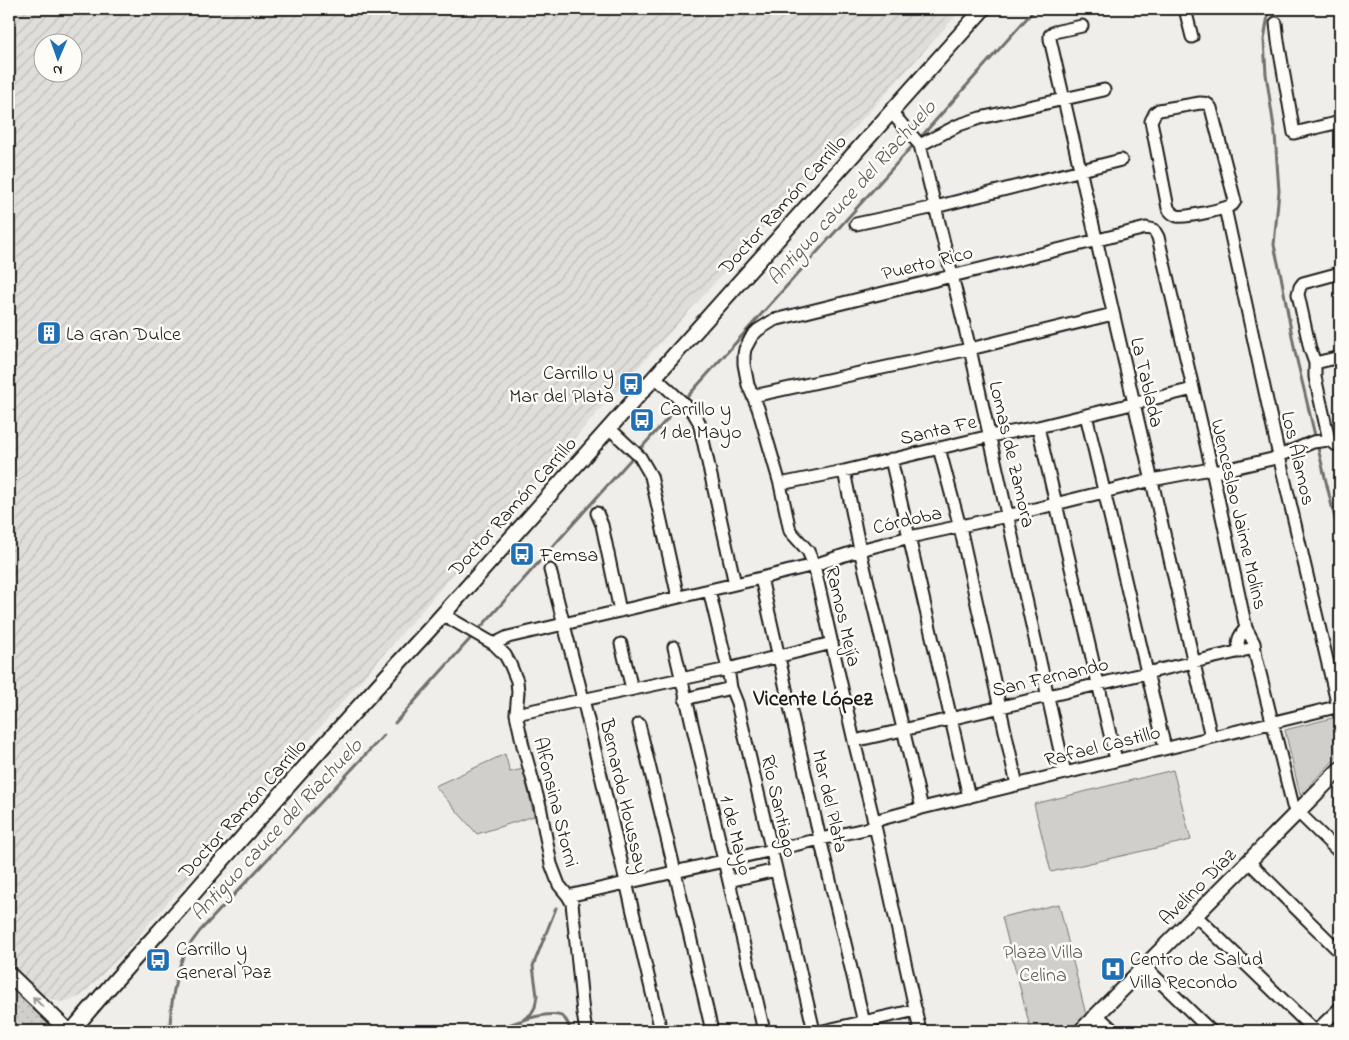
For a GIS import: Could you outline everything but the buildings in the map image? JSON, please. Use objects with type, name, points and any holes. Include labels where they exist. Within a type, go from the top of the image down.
[{"type":"street","name":"Doctor Ramón Carrillo","points":[[72,1031],[252,826],[983,9]]},
{"type":"street","points":[[1185,9],[1192,37]]},
{"type":"street","points":[[1276,23],[1294,133],[1340,122]]},
{"type":"street","name":"La Tablada","points":[[1082,26],[1054,32],[1050,35],[1211,738]]},
{"type":"street","points":[[891,112],[917,142],[980,118],[1104,90]]},
{"type":"street","points":[[1200,103],[1209,105],[1235,199],[1234,204],[1225,208],[1180,216],[1172,214],[1168,208],[1151,125],[1152,116],[1159,110],[1200,103]]},
{"type":"street","name":"Lomas de Zamora","points":[[917,142],[970,349],[1065,773]]},
{"type":"street","points":[[856,224],[935,207],[1121,160]]},
{"type":"street","name":"Los Álamos","points":[[1225,208],[1279,456],[1340,709]]},
{"type":"street","name":"Puerto Rico","points":[[744,364],[745,349],[752,336],[774,320],[1146,228]]},
{"type":"street","name":"Wenceslao Jaime Molins","points":[[1146,228],[1154,230],[1158,237],[1212,470],[1246,628],[1252,637],[1293,806],[1298,812]]},
{"type":"street","points":[[1340,273],[1303,283],[1298,294],[1310,349],[1315,363],[1321,441],[1340,445]]},
{"type":"street","points":[[753,396],[970,349],[1113,314]]},
{"type":"street","points":[[1315,363],[1340,357]]},
{"type":"street","name":"Ramos Mejía","points":[[744,364],[748,385],[758,408],[780,484],[790,531],[808,552],[814,565],[920,1031]]},
{"type":"street","points":[[654,377],[693,412],[699,422],[735,584]]},
{"type":"street","name":"Santa Fe","points":[[780,484],[844,471],[990,436],[1038,427],[1193,389]]},
{"type":"street","points":[[1086,415],[1165,748]]},
{"type":"street","points":[[1038,427],[1116,760]]},
{"type":"street","points":[[609,428],[640,457],[651,476],[678,597]]},
{"type":"street","name":"Córdoba","points":[[494,644],[508,637],[814,565],[860,550],[910,537],[1007,516],[1152,480],[1205,470],[1220,471],[1272,459],[1321,441]]},
{"type":"street","points":[[940,448],[960,527],[1017,785]]},
{"type":"street","points":[[891,459],[969,797]]},
{"type":"street","points":[[844,471],[860,550],[922,808]]},
{"type":"street","points":[[597,513],[602,525],[620,611]]},
{"type":"street","name":"Bernardo Houssay","points":[[550,570],[583,699],[661,1031]]},
{"type":"street","name":"Mar del Plata","points":[[761,578],[865,1027]]},
{"type":"street","name":"Río Santiago","points":[[709,590],[814,1031]]},
{"type":"street","name":"Alfonsina Storni","points":[[442,614],[494,644],[505,655],[517,681],[516,714],[528,766],[540,806],[551,864],[559,885],[572,903],[586,1031]]},
{"type":"street","points":[[1240,652],[1237,646],[1238,639],[1246,628]]},
{"type":"street","points":[[516,714],[728,669],[832,643]]},
{"type":"street","points":[[621,644],[632,689]]},
{"type":"street","name":"1 de Mayo","points":[[674,647],[764,1031]]},
{"type":"street","name":"San Fernando","points":[[854,741],[1254,648]]},
{"type":"street","points":[[685,699],[731,688]]},
{"type":"street","name":"Rafael Castillo","points":[[568,896],[821,839],[922,808],[1272,722],[1340,709]]},
{"type":"street","points":[[640,724],[712,1031]]},
{"type":"street","name":"Avelino Díaz","points":[[1081,1031],[1340,769]]},
{"type":"street","points":[[1298,812],[1340,853]]},
{"type":"street","points":[[1249,862],[1340,952]]},
{"type":"street","points":[[729,881],[776,870]]},
{"type":"street","points":[[1196,916],[1316,1031],[1340,1008]]},
{"type":"street","points":[[1145,967],[1211,1031]]},
{"type":"street","points":[[9,974],[68,1031]]},
{"type":"street","points":[[823,1031],[865,1027],[916,1010]]},
{"type":"street","points":[[1097,1015],[1114,1031]]},
{"type":"shaded area","points":[[9,9],[962,9],[513,506],[128,948],[81,996],[60,1002],[42,994],[9,961]]},
{"type":"green space","points":[[1336,717],[1340,740],[1340,754],[1300,795],[1285,730]]},
{"type":"green space","points":[[505,754],[510,772],[523,769],[534,816],[477,834],[435,786]]},
{"type":"green space","points":[[1173,770],[1191,840],[1051,872],[1034,804]]},
{"type":"green space","name":"Plaza Villa Celina","points":[[1059,904],[1086,1015],[1071,1031],[1031,1031],[1002,917]]},
{"type":"green space","points":[[9,984],[57,1031],[16,1031],[9,1025]]},
{"type":"waterway","name":"Antiguo cauce del Riachuelo","points":[[919,139],[1035,9]]},
{"type":"waterway","points":[[1269,9],[1264,40],[1266,74],[1275,134],[1279,191],[1274,245],[1295,352],[1340,540]]},
{"type":"waterway","name":"Antiguo cauce del Riachuelo","points":[[688,396],[915,143]]},
{"type":"waterway","name":"Antiguo cauce del Riachuelo","points":[[642,447],[677,408]]},
{"type":"waterway","name":"Antiguo cauce del Riachuelo","points":[[481,627],[631,459]]},
{"type":"waterway","name":"Antiguo cauce del Riachuelo","points":[[395,723],[470,639]]},
{"type":"waterway","name":"Antiguo cauce del Riachuelo","points":[[170,1031],[172,1002],[181,963],[184,954],[200,931],[384,735]]},
{"type":"waterway","points":[[520,1022],[531,1014],[535,1007],[537,996],[533,966],[556,908]]},
{"type":"waterway","points":[[493,1031],[528,1018],[548,1015],[563,1017],[569,1025],[570,1031]]},
{"type":"place","name":"La Gran Dulce","points":[[49,333]]},
{"type":"place","name":"Carrillo y Mar del Plata","points":[[631,384]]},
{"type":"place","name":"Carrillo y 1 de Mayo","points":[[642,420]]},
{"type":"place","name":"Femsa","points":[[522,554]]},
{"type":"place","name":"Carrillo y General Paz","points":[[158,960]]},
{"type":"place","name":"Centro de Salud Villa Recondo","points":[[1113,969]]},
{"type":"district","name":"Vicente López","points":[[813,697]]}]
